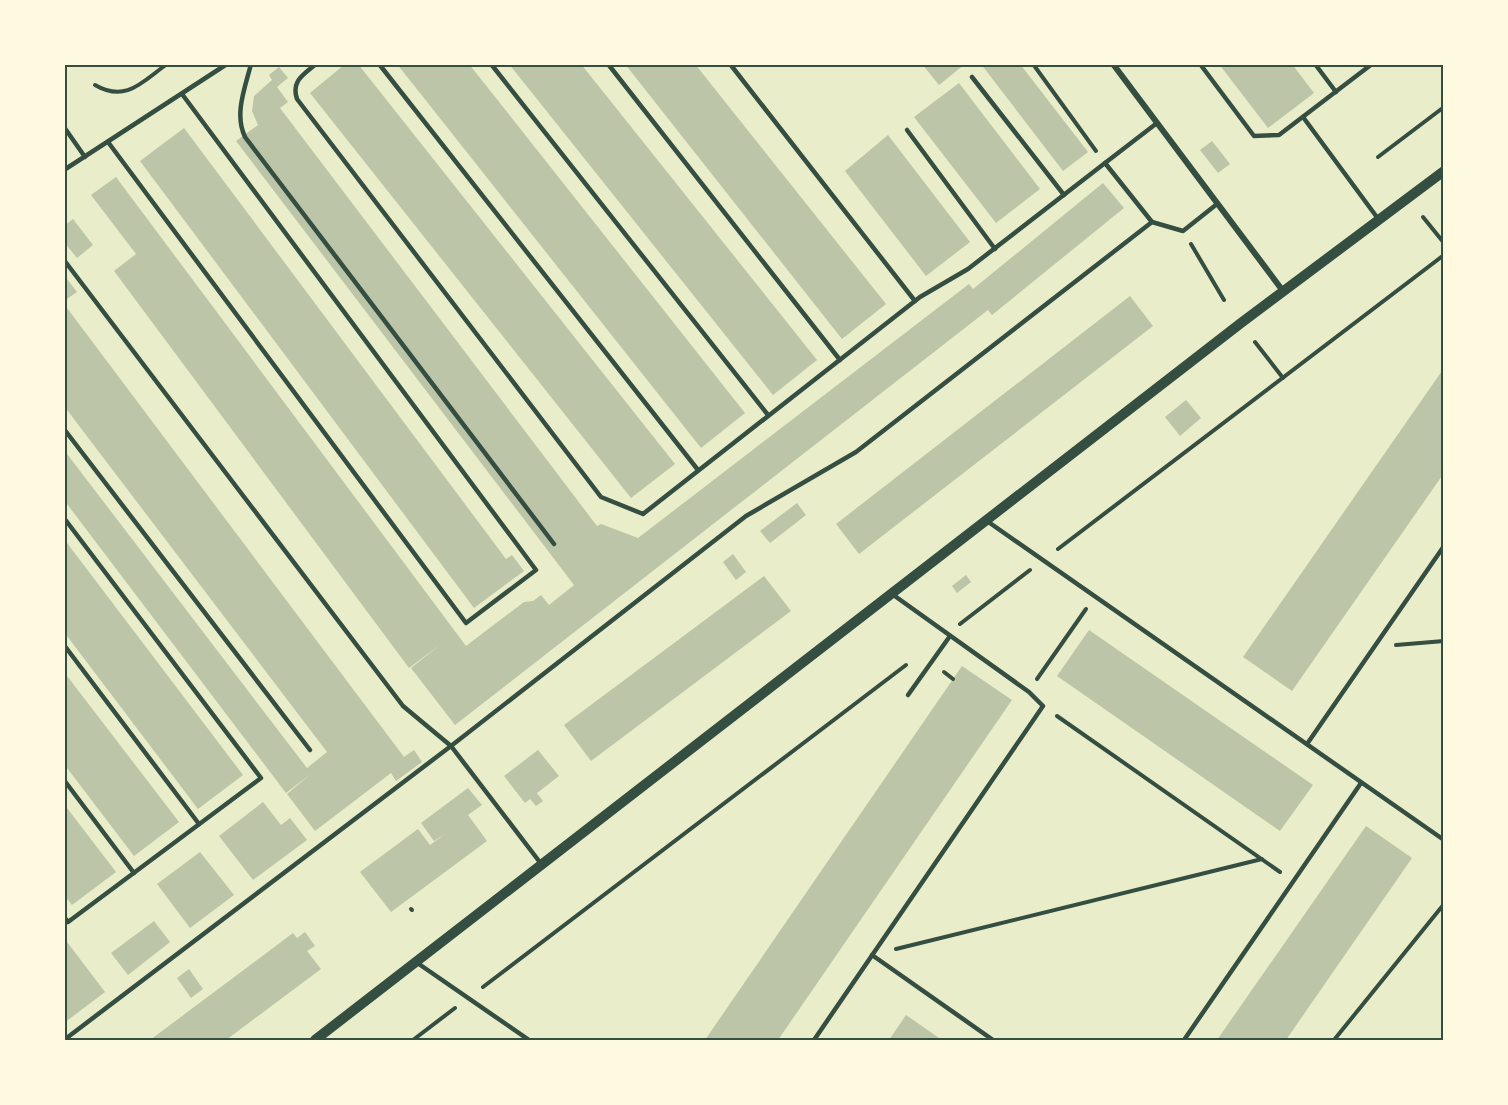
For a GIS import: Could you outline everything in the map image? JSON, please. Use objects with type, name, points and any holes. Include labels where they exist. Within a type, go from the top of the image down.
[{"type":"street","points":[[1113,64],[1283,291]]},
{"type":"street","points":[[315,1041],[1283,291],[1443,171]]},
{"type":"lane","points":[[64,170],[227,64]]},
{"type":"lane","points":[[251,64],[239,116],[244,137],[554,544]]},
{"type":"lane","points":[[316,64],[297,79],[294,90],[297,99],[601,497],[643,514],[915,301],[968,269],[1157,123]]},
{"type":"lane","points":[[380,64],[698,471]]},
{"type":"lane","points":[[491,64],[768,415]]},
{"type":"lane","points":[[608,64],[840,360]]},
{"type":"lane","points":[[730,64],[915,301]]},
{"type":"lane","points":[[1200,64],[1254,136],[1279,135],[1372,64]]},
{"type":"lane","points":[[1315,64],[1336,92]]},
{"type":"lane","points":[[972,77],[1064,195]]},
{"type":"lane","points":[[108,142],[466,623],[536,570],[182,94]]},
{"type":"lane","points":[[1303,117],[1379,220]]},
{"type":"lane","points":[[64,127],[84,157]]},
{"type":"lane","points":[[907,130],[995,249]]},
{"type":"lane","points":[[1105,163],[1152,222],[1183,231],[1217,204]]},
{"type":"lane","points":[[64,1040],[451,746],[746,516],[856,452],[1152,222]]},
{"type":"lane","points":[[64,260],[402,706],[451,746],[542,865]]},
{"type":"lane","points":[[64,429],[310,750]]},
{"type":"lane","points":[[64,518],[261,778],[68,922],[64,917]]},
{"type":"lane","points":[[987,521],[1443,840]]},
{"type":"lane","points":[[1306,744],[1443,546]]},
{"type":"lane","points":[[814,1041],[1043,706],[1029,692],[892,594]]},
{"type":"lane","points":[[908,695],[950,636]]},
{"type":"lane","points":[[64,645],[199,824]]},
{"type":"lane","points":[[64,780],[134,873]]},
{"type":"lane","points":[[1184,1041],[1361,783]]},
{"type":"lane","points":[[872,956],[993,1041]]},
{"type":"lane","points":[[416,962],[529,1041]]},
{"type":"path","points":[[95,85],[109,93],[124,92],[167,64]]},
{"type":"path","points":[[1033,64],[1105,163]]},
{"type":"path","points":[[1378,157],[1443,107]]},
{"type":"path","points":[[1423,217],[1443,243]]},
{"type":"path","points":[[1183,231],[1224,300]]},
{"type":"path","points":[[1256,342],[1283,378]]},
{"type":"path","points":[[1029,692],[1095,596]]},
{"type":"path","points":[[1374,647],[1443,641]]},
{"type":"path","points":[[942,671],[953,679]]},
{"type":"path","points":[[1043,706],[1293,880]]},
{"type":"path","points":[[872,956],[1262,859]]},
{"type":"path","points":[[1334,1041],[1443,904]]},
{"type":"building","points":[[345,64],[358,64],[675,464],[631,498],[310,93]]},
{"type":"building","points":[[397,64],[469,64],[745,413],[701,448]]},
{"type":"building","points":[[509,64],[581,64],[817,360],[773,395]]},
{"type":"building","points":[[625,64],[695,64],[886,304],[842,339]]},
{"type":"building","points":[[922,64],[965,64],[939,85]]},
{"type":"building","points":[[981,64],[1020,64],[1088,152],[1063,171]]},
{"type":"building","points":[[1219,64],[1292,64],[1314,93],[1268,128]]},
{"type":"building","points":[[279,67],[288,78],[277,87],[288,102],[280,108],[597,526],[601,524],[638,538],[969,284],[973,289],[1103,183],[1124,208],[992,315],[988,310],[455,725],[411,668],[441,644],[409,668],[114,271],[136,254],[91,195],[116,177],[466,646],[524,602],[533,601],[541,595],[549,605],[574,585],[236,141],[258,125],[252,111],[254,96],[272,80],[269,75]]},
{"type":"building","points":[[959,83],[1040,189],[996,223],[914,117]]},
{"type":"building","points":[[184,128],[506,559],[512,555],[524,571],[474,608],[140,161]]},
{"type":"building","points":[[888,135],[970,242],[926,276],[845,171]]},
{"type":"building","points":[[1212,141],[1230,164],[1218,173],[1200,150]]},
{"type":"building","points":[[73,219],[93,245],[77,258],[64,242],[64,226]]},
{"type":"building","points":[[64,275],[77,292],[64,301]]},
{"type":"building","points":[[1130,296],[1153,326],[859,554],[836,524]]},
{"type":"building","points":[[64,304],[404,757],[414,750],[422,762],[396,781],[391,773],[315,831],[287,794],[312,773],[286,793],[64,500],[64,450],[307,768],[327,752],[64,406]]},
{"type":"building","points":[[1444,368],[1444,473],[1292,691],[1243,657]]},
{"type":"building","points":[[1186,400],[1201,418],[1180,436],[1165,417]]},
{"type":"building","points":[[797,503],[806,515],[770,543],[760,531]]},
{"type":"building","points":[[64,539],[243,775],[198,809],[64,632]]},
{"type":"building","points":[[733,554],[746,572],[736,580],[723,562]]},
{"type":"building","points":[[966,575],[971,582],[957,593],[952,586]]},
{"type":"building","points":[[764,576],[791,611],[591,761],[564,725]]},
{"type":"building","points":[[1089,630],[1313,785],[1280,831],[1057,676]]},
{"type":"building","points":[[962,666],[1012,700],[778,1040],[705,1040]]},
{"type":"building","points":[[64,672],[179,822],[134,856],[64,764]]},
{"type":"building","points":[[538,750],[559,776],[537,793],[543,801],[536,806],[530,799],[525,803],[504,776]]},
{"type":"building","points":[[468,788],[482,805],[468,815],[487,841],[391,912],[360,872],[418,829],[430,845],[445,834],[434,841],[421,823]]},
{"type":"building","points":[[263,802],[281,825],[290,818],[307,840],[253,880],[219,836]]},
{"type":"building","points":[[64,804],[116,872],[72,905],[64,895]]},
{"type":"building","points":[[1366,826],[1412,858],[1286,1040],[1217,1040]]},
{"type":"building","points":[[200,852],[234,895],[190,928],[157,884]]},
{"type":"building","points":[[154,921],[170,942],[128,975],[111,953]]},
{"type":"building","points":[[305,932],[315,946],[307,951],[321,969],[226,1040],[150,1040],[293,933],[297,938]]},
{"type":"building","points":[[64,938],[105,992],[64,1023]]},
{"type":"building","points":[[189,969],[203,989],[191,998],[177,978]]},
{"type":"building","points":[[906,1015],[942,1040],[889,1040]]}]
